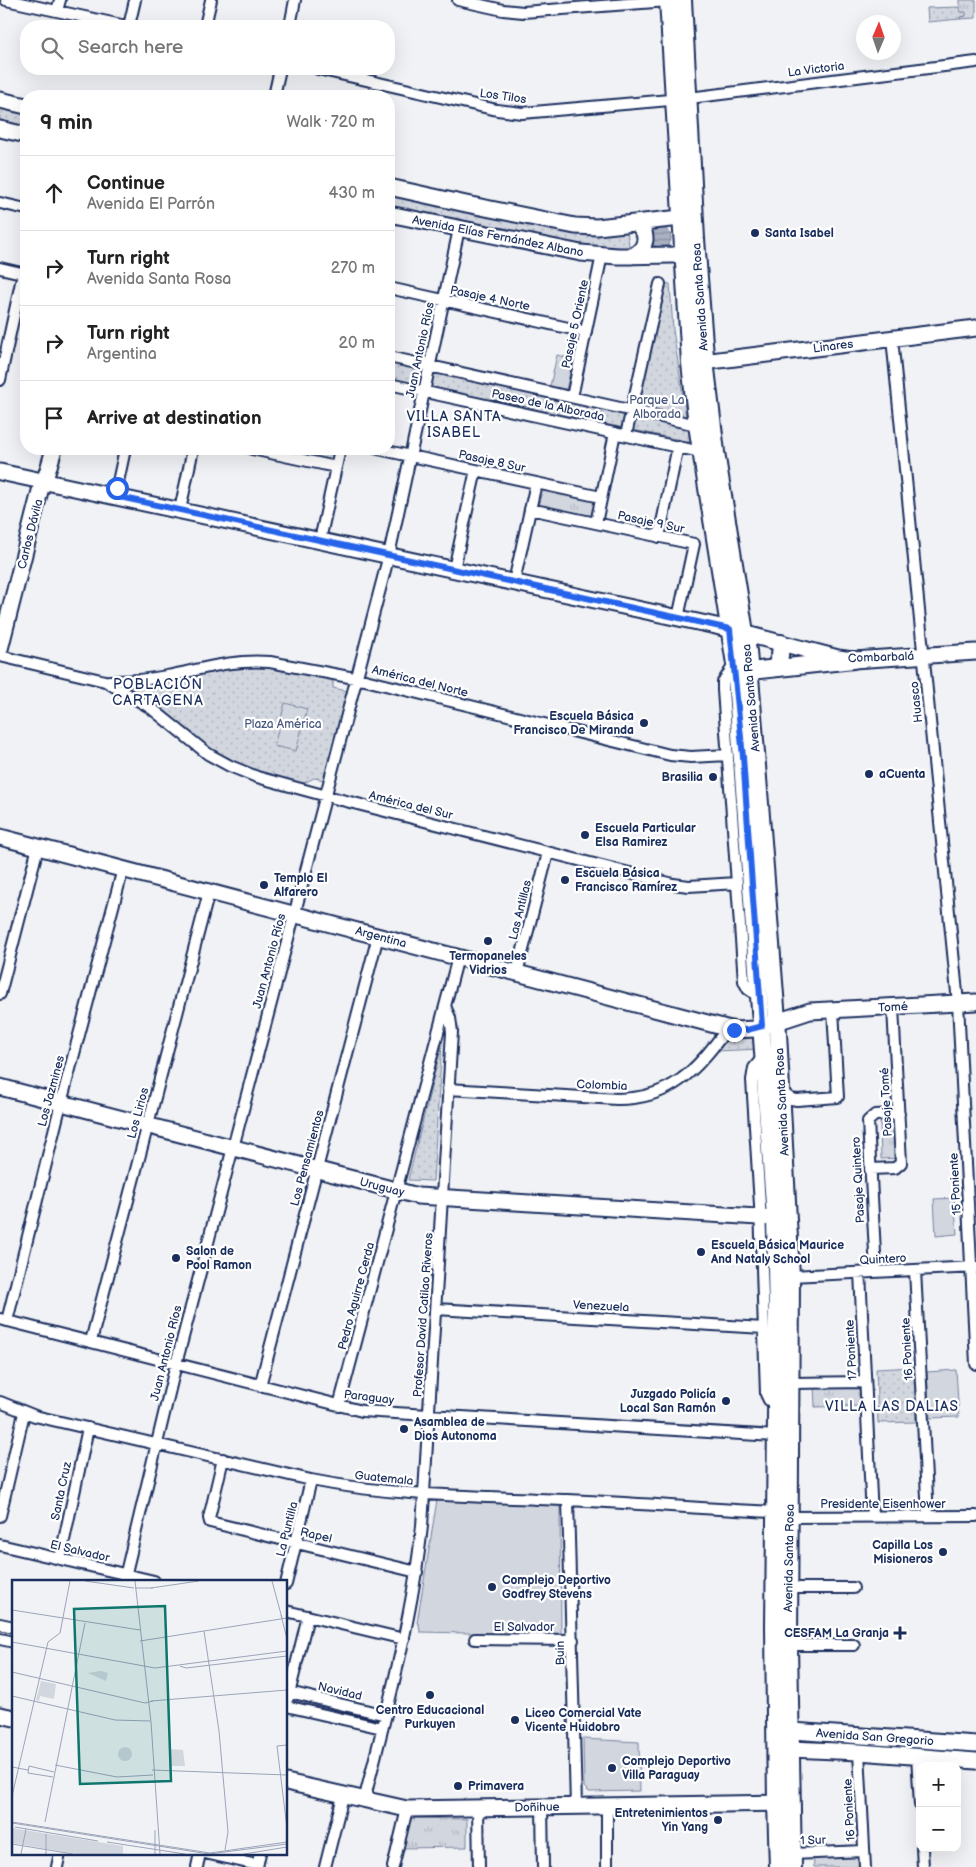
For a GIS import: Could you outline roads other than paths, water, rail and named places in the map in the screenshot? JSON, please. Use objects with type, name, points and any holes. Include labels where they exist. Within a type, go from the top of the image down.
[{"type":"main road","name":"Avenida Santa Rosa","points":[[668,0],[681,99],[692,248],[698,362],[697,425],[738,631]]},
{"type":"main road","name":"Avenida Santa Rosa","points":[[683,0],[681,218],[692,248]]},
{"type":"main road","name":"Avenida Santa Rosa","points":[[698,362],[716,452],[738,631],[767,1012],[782,1092],[790,1229],[792,1382],[784,1402],[776,1436],[789,1588],[789,1645],[782,1738]]},
{"type":"main road","points":[[775,668],[780,656],[781,643]]},
{"type":"main road","points":[[742,667],[775,668],[853,660]]},
{"type":"main road","name":"Avenida Santa Rosa","points":[[767,1012],[764,1056],[768,1217],[778,1307],[784,1402],[783,1803],[778,1867]]},
{"type":"main road","points":[[768,1217],[783,1222],[790,1229]]},
{"type":"main road","name":"Avenida Santa Rosa","points":[[783,1803],[793,1860]]},
{"type":"street","points":[[6,0],[100,20]]},
{"type":"street","points":[[57,11],[60,0]]},
{"type":"street","points":[[130,20],[135,0]]},
{"type":"street","points":[[206,20],[211,0]]},
{"type":"street","points":[[291,20],[296,0]]},
{"type":"street","points":[[458,0],[503,10],[523,12],[668,0]]},
{"type":"street","name":"La Victoria","points":[[681,99],[976,62]]},
{"type":"street","points":[[275,90],[279,75]]},
{"type":"street","name":"Los Tilos","points":[[344,75],[497,110],[522,113],[681,99]]},
{"type":"street","points":[[0,100],[20,105]]},
{"type":"street","points":[[0,129],[20,134]]},
{"type":"street","name":"Avenida Elías Fernández Albano","points":[[395,188],[575,226],[597,227],[681,218]]},
{"type":"street","points":[[0,203],[20,208]]},
{"type":"street","name":"Avenida Elías Fernández Albano","points":[[395,215],[560,250],[602,255],[632,256],[692,248]]},
{"type":"street","points":[[632,256],[642,250],[645,243],[644,232],[636,224]]},
{"type":"street","name":"Juan Antonio Ríos","points":[[125,1577],[176,1364],[389,555],[459,229]]},
{"type":"street","name":"Pasaje 5 Oriente","points":[[572,397],[602,255]]},
{"type":"street","points":[[0,268],[20,272]]},
{"type":"street","points":[[626,435],[660,284]]},
{"type":"street","points":[[0,380],[5,333],[20,286]]},
{"type":"street","name":"Pasaje 4 Norte","points":[[395,289],[586,332]]},
{"type":"street","name":"Linares","points":[[698,362],[976,328]]},
{"type":"street","name":"Huasco","points":[[892,338],[958,1003]]},
{"type":"street","name":"Paseo de la Alborada","points":[[395,358],[697,425]]},
{"type":"street","name":"Paseo de la Alborada","points":[[395,385],[701,452]]},
{"type":"street","points":[[596,523],[615,433]]},
{"type":"street","points":[[659,537],[678,446]]},
{"type":"street","name":"Pasaje 8 Sur","points":[[395,453],[601,497]]},
{"type":"street","name":"Carlos Dávila","points":[[0,649],[40,491],[45,482],[52,455]]},
{"type":"street","points":[[115,496],[124,455]]},
{"type":"street","points":[[180,510],[192,455]]},
{"type":"street","points":[[281,455],[336,468]]},
{"type":"street","points":[[320,540],[339,455]]},
{"type":"street","points":[[454,569],[476,470]]},
{"type":"street","name":"Combarbalá","points":[[0,472],[738,631],[826,656],[853,660],[976,652]]},
{"type":"street","points":[[514,582],[536,483]]},
{"type":"street","name":"Pasaje 9 Sur","points":[[530,509],[694,544],[678,618]]},
{"type":"street","points":[[0,656],[105,681]]},
{"type":"street","name":"América del Norte","points":[[105,681],[158,678],[224,663],[255,661],[283,663],[670,755],[691,757],[728,755]]},
{"type":"street","name":"Avenida Santa Rosa","points":[[742,667],[725,678],[723,685],[737,883],[745,984],[767,1012]]},
{"type":"street","name":"América del Sur","points":[[105,681],[139,699],[220,761],[257,777],[680,886],[737,883]]},
{"type":"street","name":"Argentina","points":[[0,837],[727,1029],[747,1030],[767,1012]]},
{"type":"street","points":[[0,994],[38,847]]},
{"type":"street","name":"Las Antillas","points":[[517,973],[548,853]]},
{"type":"street","name":"Los Jazmines","points":[[4,1320],[123,869]]},
{"type":"street","name":"Los Lirios","points":[[92,1341],[209,892]]},
{"type":"street","name":"Los Pensamientos","points":[[260,1386],[378,936]]},
{"type":"street","points":[[396,1191],[458,957]]},
{"type":"street","name":"Tomé","points":[[767,1012],[976,1002]]},
{"type":"street","name":"15 Poniente","points":[[958,1003],[971,1158],[976,1364]]},
{"type":"street","name":"Profesor David Catilao Riveros","points":[[364,1800],[404,1639],[417,1572],[424,1495],[452,1032],[450,1018],[445,1006]]},
{"type":"street","name":"Pasaje Tomé","points":[[870,1170],[894,1168],[901,1163],[893,1007]]},
{"type":"street","points":[[782,1092],[791,1099],[797,1100],[838,1097],[833,1010]]},
{"type":"street","name":"Colombia","points":[[448,1089],[617,1099],[645,1096],[661,1091],[685,1078],[699,1065],[727,1029]]},
{"type":"street","name":"Uruguay","points":[[0,1087],[396,1191],[443,1198],[768,1217]]},
{"type":"street","points":[[783,1109],[797,1100]]},
{"type":"street","name":"Pasaje Quintero","points":[[876,1272],[868,1124],[869,1118],[874,1115],[899,1114]]},
{"type":"street","name":"Pedro Aguirre Cerda","points":[[339,1406],[396,1191]]},
{"type":"street","name":"Avenida Santa Rosa","points":[[768,1217],[764,1328],[766,1394],[769,1400],[784,1402]]},
{"type":"street","name":"Quintero","points":[[791,1276],[974,1267]]},
{"type":"street","name":"16 Poniente","points":[[915,1270],[928,1516]]},
{"type":"street","name":"17 Poniente","points":[[860,1273],[872,1517]]},
{"type":"street","name":"Venezuela","points":[[436,1309],[764,1328]]},
{"type":"street","name":"Paraguay","points":[[4,1320],[92,1341],[339,1406],[373,1412],[776,1436]]},
{"type":"street","points":[[792,1382],[866,1382]]},
{"type":"street","name":"Guatemala","points":[[0,1402],[24,1412],[88,1428],[357,1489],[424,1495],[568,1500],[783,1515]]},
{"type":"street","points":[[0,1516],[24,1412]]},
{"type":"street","name":"Santa Cruz","points":[[60,1559],[88,1428]]},
{"type":"street","name":"Rapel","points":[[223,1459],[209,1521],[417,1572]]},
{"type":"street","name":"La Puntilla","points":[[287,1580],[311,1480]]},
{"type":"street","name":"Buin","points":[[568,1500],[576,1806]]},
{"type":"street","name":"Presidente Eisenhower","points":[[783,1515],[872,1517],[976,1516]]},
{"type":"street","name":"El Salvador","points":[[0,1545],[125,1577],[147,1580]]},
{"type":"street","points":[[789,1588],[854,1588]]},
{"type":"street","points":[[288,1611],[404,1639]]},
{"type":"street","points":[[288,1699],[308,1616]]},
{"type":"street","name":"El Salvador","points":[[475,1640],[573,1640]]},
{"type":"street","points":[[789,1645],[854,1645]]},
{"type":"street","name":"Navidad","points":[[290,1692],[386,1714]]},
{"type":"street","points":[[288,1706],[382,1728]]},
{"type":"street","name":"Avenida San Gregorio","points":[[782,1738],[976,1744]]},
{"type":"street","name":"Avenida San Gregorio","points":[[782,1738],[859,1752],[976,1760]]},
{"type":"street","name":"16 Poniente","points":[[859,1752],[865,1867]]},
{"type":"street","points":[[917,1756],[917,1762]]},
{"type":"street","name":"Doñihue","points":[[288,1782],[406,1809],[783,1803]]},
{"type":"street","points":[[325,1867],[343,1796]]},
{"type":"street","points":[[606,1806],[607,1867]]},
{"type":"street","points":[[542,1807],[544,1867]]},
{"type":"street","points":[[478,1808],[479,1867]]},
{"type":"street","points":[[393,1867],[406,1809]]},
{"type":"street","name":"1 Sur","points":[[793,1860],[864,1852]]},
{"type":"street","points":[[922,1852],[923,1867]]},
{"type":"street","points":[[57,1867],[60,1854]]},
{"type":"street","points":[[197,1867],[200,1854]]},
{"type":"street","points":[[209,1854],[257,1866]]},
{"type":"water","points":[[657,228],[665,228],[671,234],[671,242],[665,248],[657,248],[651,242],[651,234]]},
{"type":"place","name":"Santa Isabel","points":[[755,233]]},
{"type":"place","name":"Escuela Básica Francisco De Miranda","points":[[644,723]]},
{"type":"place","name":"aCuenta","points":[[869,774]]},
{"type":"place","name":"Brasilia","points":[[713,777]]},
{"type":"place","name":"Escuela Particular Elsa Ramirez","points":[[585,835]]},
{"type":"place","name":"Escuela Básica Francisco Ramírez","points":[[565,880]]},
{"type":"place","name":"Templo El Alfarero","points":[[264,885]]},
{"type":"place","name":"Termopaneles Vidrios","points":[[488,941]]},
{"type":"place","name":"Escuela Básica Maurice And Nataly School","points":[[701,1252]]},
{"type":"place","name":"Salon de Pool Ramon","points":[[176,1258]]},
{"type":"place","name":"Juzgado Policía Local San Ramón","points":[[726,1401]]},
{"type":"place","name":"Asamblea de Dios Autonoma","points":[[404,1429]]},
{"type":"place","name":"Capilla Los Misioneros","points":[[943,1552]]},
{"type":"place","name":"Complejo Deportivo Godfrey Stevens","points":[[492,1587]]},
{"type":"place","name":"CESFAM La Granja","points":[[900,1633]]},
{"type":"place","name":"Centro Educacional Purkuyen","points":[[430,1695]]},
{"type":"place","name":"Liceo Comercial Vate Vicente Huidobro","points":[[515,1720]]},
{"type":"place","name":"Complejo Deportivo Villa Paraguay","points":[[612,1768]]},
{"type":"place","name":"Primavera","points":[[458,1786]]},
{"type":"place","name":"Entretenimientos Yin Yang","points":[[718,1820]]},
{"type":"district","name":"VILLA SANTA ISABEL","points":[[454,424]]},
{"type":"district","name":"POBLACIÓN CARTAGENA","points":[[158,692]]},
{"type":"district","name":"VILLA LAS DALIAS","points":[[892,1406]]},
{"type":"park label","name":"Parque La Alborada","points":[[657,407]]},
{"type":"park label","name":"Plaza América","points":[[283,724]]}]
